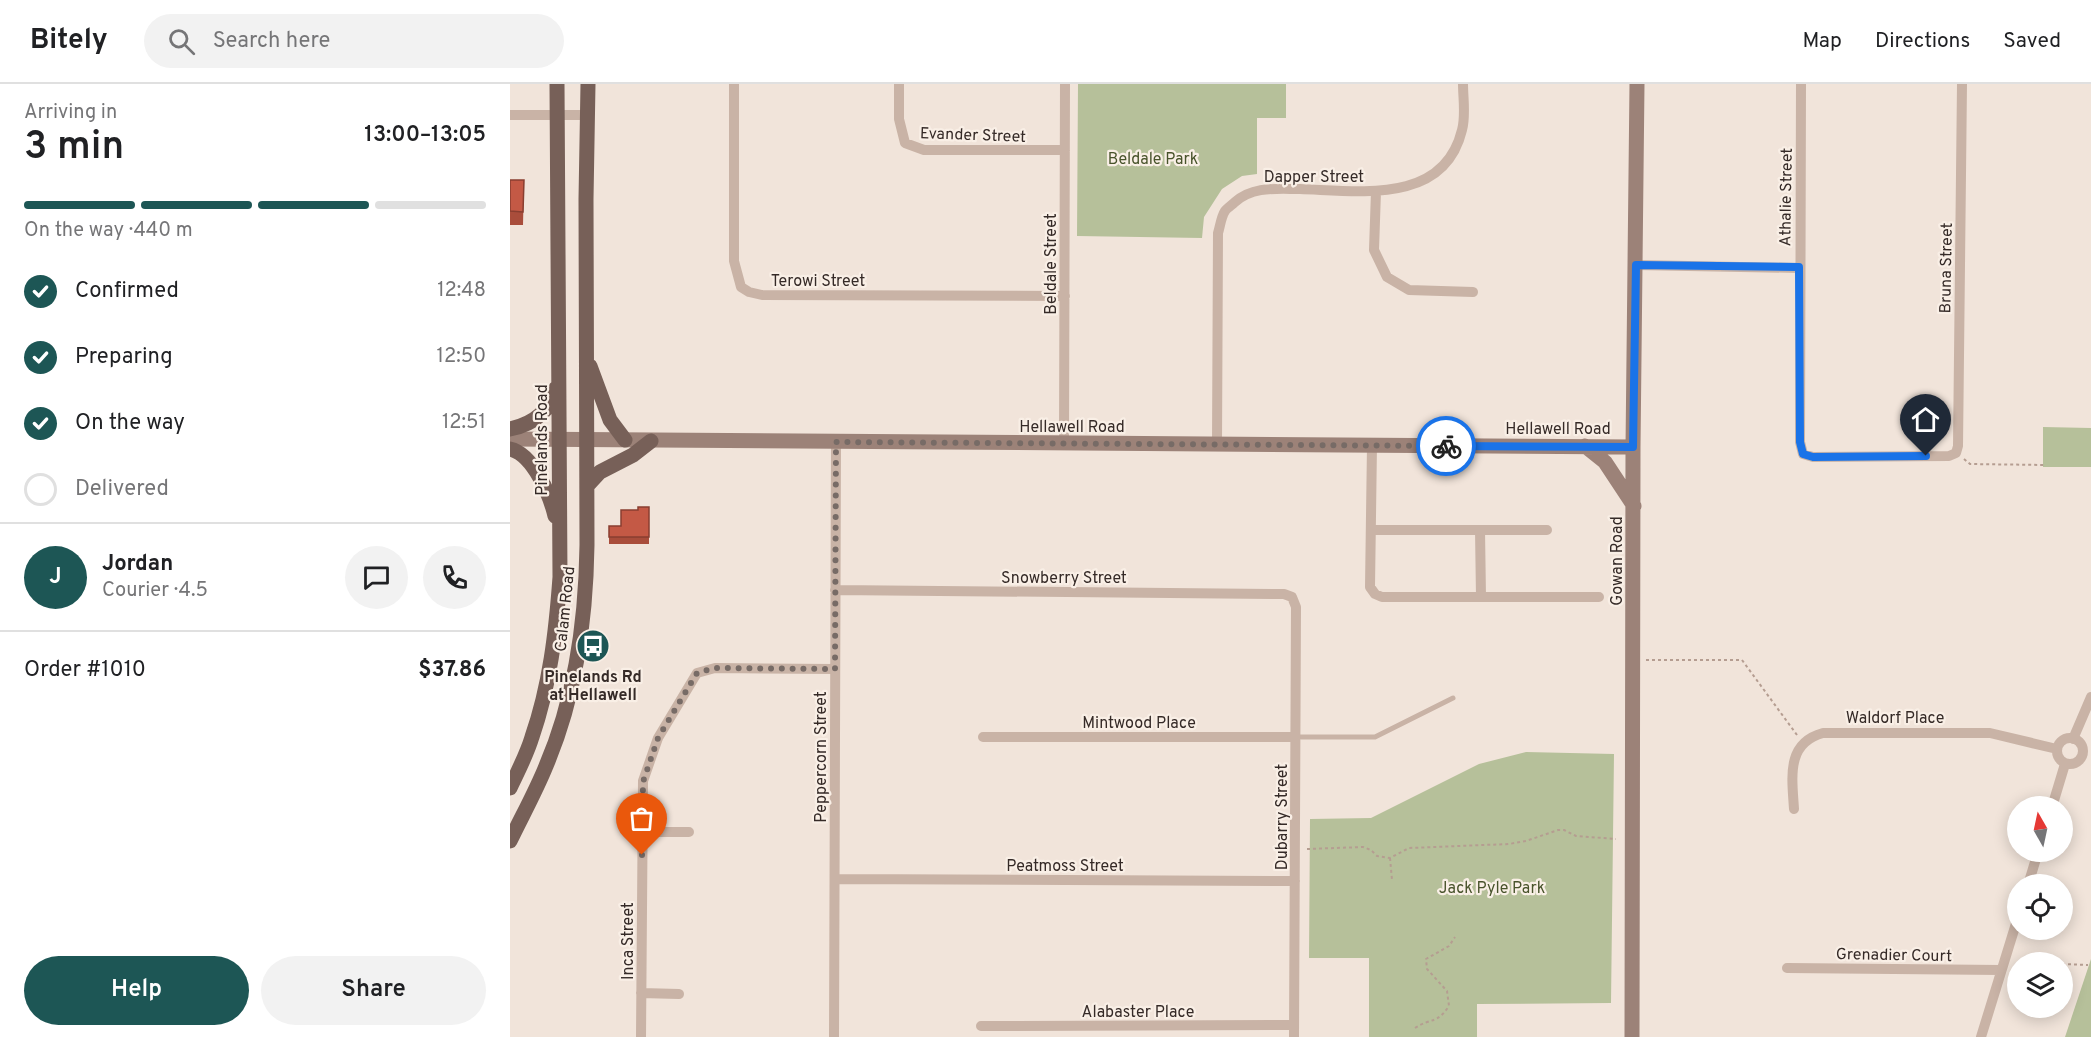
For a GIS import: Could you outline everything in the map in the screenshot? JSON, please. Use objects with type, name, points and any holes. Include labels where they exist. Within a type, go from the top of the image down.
[{"type":"main road","name":"Pinelands Road","points":[[510,788],[532,739],[544,699],[559,597],[557,84]]},
{"type":"main road","points":[[586,440],[588,84]]},
{"type":"main road","points":[[586,354],[606,411],[625,440]]},
{"type":"main road","points":[[510,429],[540,415],[551,405],[559,377]]},
{"type":"main road","name":"Calam Road","points":[[510,841],[547,765],[571,690],[584,619],[587,588],[586,440]]},
{"type":"main road","points":[[588,485],[600,472],[633,455],[651,441]]},
{"type":"main road","points":[[510,448],[532,465],[546,490],[559,536]]},
{"type":"street","name":"Terowi Street","points":[[734,84],[734,261],[741,287],[749,292],[762,295],[1065,296]]},
{"type":"street","name":"Evander Street","points":[[899,84],[901,132],[904,143],[914,148],[924,150],[1065,150]]},
{"type":"street","name":"Beldale Street","points":[[1064,444],[1065,84]]},
{"type":"street","name":"Dapper Street","points":[[1217,445],[1218,233],[1225,211],[1244,195],[1266,188],[1376,191],[1400,188],[1425,180],[1443,169],[1457,147],[1463,127],[1463,84]]},
{"type":"street","name":"Gowan Road","points":[[1632,1037],[1633,447],[1637,84]]},
{"type":"street","name":"Athalie Street","points":[[1801,84],[1799,267],[1800,442],[1803,454],[1813,457],[1836,457],[1949,456],[1956,453]]},
{"type":"street","name":"Bruna Street","points":[[1956,453],[1958,446],[1962,84]]},
{"type":"street","points":[[510,116],[588,115]]},
{"type":"street","points":[[1376,191],[1374,250],[1387,277],[1409,290],[1473,292]]},
{"type":"street","points":[[1636,265],[1799,267]]},
{"type":"street","name":"Hellawell Road","points":[[510,439],[1633,447]]},
{"type":"street","name":"Peppercorn Street","points":[[834,1037],[836,442]]},
{"type":"street","points":[[1372,445],[1370,587],[1375,594],[1382,597],[1599,597]]},
{"type":"street","points":[[1586,447],[1605,462],[1634,507]]},
{"type":"street","points":[[1371,530],[1547,531]]},
{"type":"street","points":[[1480,530],[1481,597]]},
{"type":"street","name":"Snowberry Street","points":[[836,590],[1284,594],[1292,597]]},
{"type":"street","name":"Dubarry Street","points":[[1292,597],[1296,607],[1294,1031]]},
{"type":"street","name":"Inca Street","points":[[641,1037],[643,782],[658,738],[697,673],[715,668],[835,669]]},
{"type":"street","points":[[2073,739],[2091,697]]},
{"type":"street","name":"Waldorf Place","points":[[1802,742],[1811,736],[1823,733],[1961,732],[1990,733],[2057,749]]},
{"type":"street","name":"Mintwood Place","points":[[983,737],[1296,737]]},
{"type":"street","points":[[2073,739],[2082,745],[2082,756],[2076,763],[2065,764],[2058,758],[2057,749],[2063,740],[2073,739]]},
{"type":"street","points":[[1794,809],[1792,789],[1794,757],[1802,742]]},
{"type":"street","points":[[2055,796],[2065,764]]},
{"type":"street","points":[[642,832],[689,832]]},
{"type":"street","name":"Peatmoss Street","points":[[835,879],[1295,881]]},
{"type":"street","points":[[1982,1037],[2011,940]]},
{"type":"street","name":"Grenadier Court","points":[[1787,968],[2001,970]]},
{"type":"street","points":[[641,993],[679,994]]},
{"type":"street","name":"Alabaster Place","points":[[981,1026],[1294,1031]]},
{"type":"lane","points":[[1296,737],[1375,737],[1453,698]]},
{"type":"path","points":[[1956,453],[1970,464],[2044,465]]},
{"type":"path","points":[[1634,660],[1742,660],[1802,742]]},
{"type":"path","points":[[1295,850],[1363,847],[1371,850],[1377,856],[1390,858],[1409,848],[1509,844],[1558,830],[1576,836],[1616,839]]},
{"type":"path","points":[[1390,858],[1392,880]]},
{"type":"path","points":[[1415,1028],[1422,1023],[1441,1017],[1449,1006],[1447,991],[1426,969],[1426,959],[1449,946],[1455,937]]},
{"type":"path","points":[[2073,964],[2088,965]]},
{"type":"green space","name":"Beldale Park","points":[[1078,84],[1286,84],[1286,118],[1257,118],[1257,174],[1242,176],[1222,189],[1204,217],[1202,238],[1077,236]]},
{"type":"green space","points":[[2043,427],[2091,428],[2091,467],[2043,467]]},
{"type":"green space","name":"Jack Pyle Park","points":[[1526,752],[1614,754],[1611,1003],[1477,1004],[1477,1037],[1369,1037],[1369,958],[1309,958],[1310,819],[1371,818],[1479,764]]},
{"type":"green space","points":[[2091,959],[2091,1037],[2065,1037]]},
{"type":"building","points":[[510,180],[524,180],[523,212],[510,211]]},
{"type":"building","points":[[638,507],[649,507],[649,537],[609,537],[609,526],[621,526],[621,510],[638,510]]},
{"type":"way so far","points":[[642,855],[643,782],[658,738],[697,673],[715,668],[835,669],[836,442],[1446,446]]},
{"type":"place","name":"Pinelands Rd at Hellawell","points":[[593,646]]},
{"type":"route","points":[[1446,446],[1633,447],[1636,265],[1799,267],[1800,442],[1803,454],[1813,457],[1926,456]]}]
